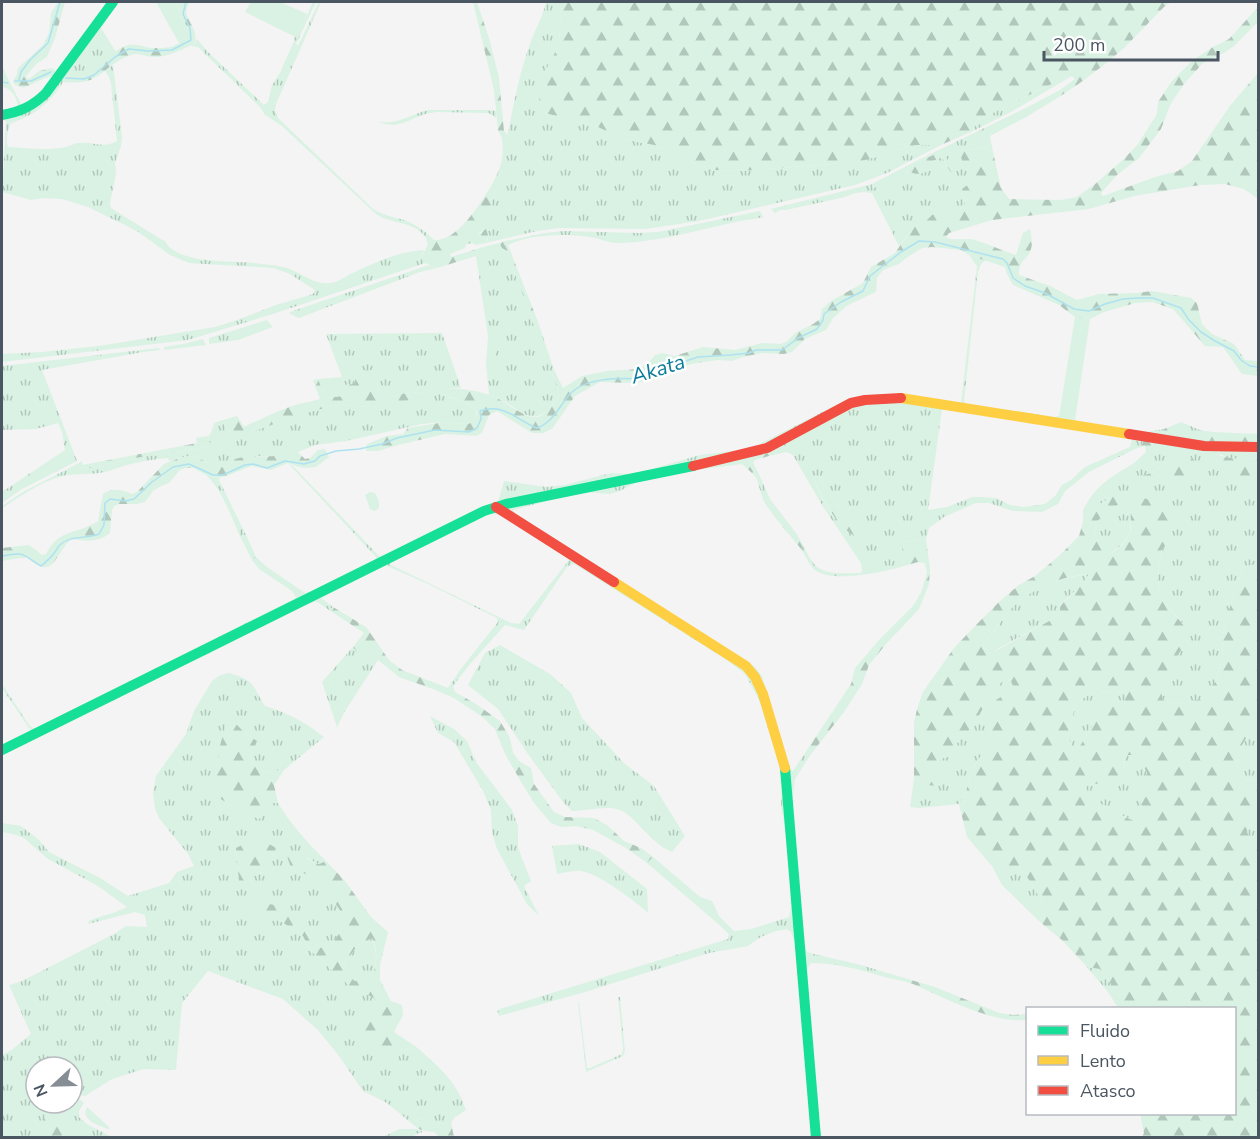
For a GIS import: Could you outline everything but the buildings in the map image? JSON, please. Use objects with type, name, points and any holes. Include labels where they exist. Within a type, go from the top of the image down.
[{"type":"street","points":[[2,115],[27,110],[40,100],[52,87],[113,2]]},
{"type":"street","points":[[2,750],[484,511],[518,501],[729,458],[767,448],[851,403],[874,399],[906,398],[1204,446],[1258,447]]},
{"type":"street","points":[[496,507],[746,666],[755,677],[763,694],[786,772],[816,1137]]},
{"type":"green space","points":[[58,2],[65,2],[47,57],[36,64],[26,76],[29,79],[39,71],[52,68],[56,72],[53,76],[26,87],[17,86],[13,82],[18,68],[43,45],[49,33],[51,13]]},
{"type":"green space","points":[[119,2],[101,28],[116,52],[87,74],[67,76],[44,106],[29,116],[11,123],[7,135],[8,147],[51,149],[77,143],[103,145],[117,141],[111,84],[105,71],[113,65],[122,137],[115,163],[116,174],[111,208],[165,241],[180,254],[206,260],[283,267],[324,283],[336,281],[406,252],[424,250],[421,258],[425,263],[188,340],[2,362],[2,354],[99,346],[215,327],[310,295],[315,290],[290,274],[273,268],[189,263],[170,255],[137,231],[88,207],[62,199],[31,200],[2,192],[6,121],[2,120],[31,110]]},
{"type":"green space","points":[[156,2],[175,2],[191,35],[189,41],[179,43]]},
{"type":"green space","points":[[175,2],[190,2],[187,13],[195,33],[194,44],[159,57],[134,54],[121,59],[87,81],[63,82],[67,76],[84,76],[92,72],[112,54],[128,45],[161,48],[184,43],[183,18]]},
{"type":"green space","points":[[251,2],[280,2],[307,14],[297,38],[245,12]]},
{"type":"green space","points":[[313,2],[316,2],[296,44],[298,46],[321,2],[276,104],[275,110],[278,118],[373,209],[413,224],[429,235],[426,238],[409,225],[376,214],[282,126],[265,115],[260,107],[198,47],[190,46],[197,39],[264,105],[268,102],[272,85],[280,73],[294,37],[297,37]]},
{"type":"green space","points":[[473,2],[477,2],[499,78],[504,131],[507,134],[502,138],[498,130],[494,90]]},
{"type":"green space","points":[[546,2],[554,2],[553,6],[561,13],[559,45],[544,74],[545,113],[598,127],[623,139],[654,145],[703,167],[716,170],[740,171],[833,164],[877,157],[917,145],[941,145],[887,173],[855,185],[699,221],[646,229],[559,228],[486,243],[488,239],[483,230],[477,235],[476,230],[491,204],[495,191],[490,188],[501,164],[502,138],[508,133],[524,64]]},
{"type":"green space","points":[[554,2],[1171,2],[1102,67],[1026,117],[1026,108],[1060,90],[1075,79],[1072,76],[1066,77],[976,121],[973,131],[941,145],[917,145],[857,162],[740,171],[703,167],[654,145],[623,139],[598,127],[545,113],[539,99],[544,74],[559,45],[561,13],[553,6]]},
{"type":"green space","points":[[1258,7],[1258,22],[1233,47],[1203,63],[1171,103],[1161,129],[1139,158],[1117,175],[1101,193],[1103,196],[1178,171],[1192,161],[1230,106],[1258,73],[1258,199],[1244,189],[1225,184],[1200,185],[1134,196],[1089,209],[992,220],[949,233],[946,237],[975,240],[1016,255],[1023,233],[1030,229],[1032,247],[1020,266],[1019,275],[1050,286],[1077,300],[1099,294],[1152,291],[1191,298],[1197,303],[1202,324],[1212,334],[1234,344],[1245,360],[1258,361],[1258,376],[1242,374],[1223,347],[1205,346],[1173,309],[1152,302],[1135,303],[1104,312],[1090,319],[1075,317],[1059,305],[1013,285],[1005,267],[961,250],[932,247],[922,248],[899,264],[883,270],[877,278],[876,292],[848,305],[833,318],[826,330],[805,339],[792,352],[762,353],[732,361],[718,360],[678,368],[667,367],[655,372],[646,381],[635,383],[600,382],[575,396],[552,429],[543,433],[532,433],[497,411],[489,415],[482,433],[476,436],[445,434],[378,451],[366,451],[367,444],[387,436],[403,434],[408,428],[445,422],[468,424],[475,421],[477,408],[455,398],[440,396],[440,388],[468,390],[488,395],[500,399],[522,413],[537,417],[554,404],[560,394],[552,374],[554,370],[563,388],[582,376],[607,371],[640,369],[656,355],[662,353],[675,356],[703,347],[735,350],[762,343],[786,342],[795,333],[820,319],[822,309],[831,301],[863,283],[871,267],[895,253],[913,227],[925,222],[943,209],[960,209],[965,204],[962,189],[975,179],[964,166],[960,151],[992,147],[1001,188],[1009,199],[1061,200],[1077,197],[1124,159],[1138,144],[1157,114],[1158,102],[1172,81],[1193,60],[1229,39]]},
{"type":"green space","points":[[2,67],[21,107],[13,109],[18,106],[15,96],[11,91],[2,87]]},
{"type":"green space","points":[[1072,76],[1009,113],[973,131],[976,121]]},
{"type":"green space","points":[[1026,108],[1026,117],[990,136],[992,147],[960,151],[975,179],[962,189],[965,204],[960,209],[943,209],[925,222],[913,227],[899,246],[872,193],[858,193],[775,213],[771,209],[872,184],[873,188],[942,157],[950,171],[943,152],[916,161]]},
{"type":"green space","points":[[427,110],[489,110],[496,111],[496,118],[489,113],[436,112],[394,125],[376,121],[396,121]]},
{"type":"green space","points":[[943,151],[954,174],[942,157],[933,161],[933,168],[927,172],[918,174],[908,171],[897,181],[873,188],[872,184],[916,161]]},
{"type":"green space","points":[[490,188],[495,191],[491,204],[476,230],[478,235],[486,229],[488,235],[486,243],[466,244],[465,248],[450,254],[451,257],[480,248],[486,253],[437,268],[423,262],[421,258],[428,244],[426,238],[429,235],[434,240],[443,239],[459,229]]},
{"type":"green space","points":[[760,211],[763,217],[638,242],[615,243],[586,236],[563,235],[527,239],[508,245],[505,241],[564,231],[658,232]]},
{"type":"green space","points":[[505,241],[538,322],[535,328],[507,251],[499,243]]},
{"type":"green space","points":[[499,243],[507,251],[535,328],[538,322],[554,370],[552,374],[560,394],[542,414],[534,416],[526,415],[489,395],[486,363],[493,363],[496,340],[488,336],[476,256],[485,253],[480,248]]},
{"type":"green space","points":[[969,255],[986,260],[981,264],[978,272],[964,401],[966,404],[1055,417],[1060,415],[1060,417],[1078,422],[1146,432],[1164,429],[1161,437],[872,398],[763,448],[761,443],[844,401],[858,397],[888,394],[961,403],[977,266]]},
{"type":"green space","points":[[429,265],[437,268],[420,272],[299,318],[290,314],[290,312]]},
{"type":"green space","points":[[1075,317],[1090,319],[1075,420],[1059,417]]},
{"type":"green space","points":[[267,320],[273,327],[238,340],[209,344],[209,338]]},
{"type":"green space","points":[[442,333],[461,388],[441,388],[445,396],[477,408],[475,421],[468,424],[445,422],[422,424],[346,441],[315,445],[298,452],[277,456],[235,459],[228,466],[222,467],[217,467],[194,456],[169,461],[168,458],[145,461],[104,472],[55,478],[31,489],[2,508],[23,492],[77,464],[78,467],[93,468],[135,458],[207,447],[210,445],[208,436],[214,423],[223,420],[226,431],[337,405],[372,407],[415,398],[422,392],[399,394],[385,399],[372,370],[356,372],[355,382],[345,385],[326,334]]},
{"type":"green space","points":[[488,336],[497,339],[493,363],[486,363]]},
{"type":"green space","points":[[203,339],[206,345],[164,350],[164,347]]},
{"type":"green space","points":[[159,348],[160,350],[42,370],[77,461],[22,489],[2,503],[2,492],[65,450],[58,423],[36,429],[2,430],[2,366]]},
{"type":"green space","points":[[373,371],[380,392],[385,399],[399,394],[423,392],[423,397],[372,407],[337,405],[295,416],[239,437],[237,434],[226,431],[223,420],[237,416],[244,427],[292,406],[320,399],[313,380],[318,379],[326,398],[349,395],[345,385],[353,384],[356,372]]},
{"type":"green space","points":[[342,377],[349,395],[326,398],[318,379]]},
{"type":"green space","points":[[899,400],[931,404],[1147,439],[1143,441],[1141,447],[1089,472],[1065,491],[1058,504],[1042,512],[1013,511],[989,503],[976,503],[944,517],[929,528],[926,540],[900,542],[904,566],[861,575],[826,575],[813,568],[801,549],[804,547],[819,568],[830,572],[861,573],[861,563],[822,505],[793,455],[786,452],[769,456],[770,449],[859,403]],"holes":[[[942,409],[996,416],[1132,439],[1130,447],[1085,467],[1062,485],[1055,496],[1045,504],[1023,507],[1010,505],[996,498],[972,497],[947,507],[928,510]],[[817,475],[849,522],[868,535],[867,540],[849,532],[833,515],[816,485],[814,478]]]},
{"type":"green space","points":[[1181,422],[1200,430],[1200,439],[1203,444],[1169,438],[1179,432]]},
{"type":"green space","points":[[1181,422],[1180,432],[1169,438],[1165,446],[1136,470],[1133,468],[1134,463],[1146,452],[1145,446],[1141,447],[1143,441],[1160,441],[1164,429]]},
{"type":"green space","points":[[1200,430],[1258,434],[1258,445],[1203,444],[1200,439]]},
{"type":"green space","points":[[208,436],[210,445],[207,447],[135,458],[93,468],[78,467],[77,464],[82,461],[83,465],[197,443],[196,438]]},
{"type":"green space","points":[[1167,441],[1203,447],[1223,472],[1258,482],[1258,564],[1243,567],[1228,613],[1222,639],[1223,656],[1216,681],[1202,699],[1177,704],[1163,700],[1158,683],[1174,661],[1185,626],[1160,597],[1158,576],[1161,551],[1170,540],[1130,511],[1129,535],[1123,544],[1111,553],[1102,548],[1097,541],[1096,522],[1128,499],[1109,498],[1083,510],[1093,494],[1105,482],[1134,463],[1133,468]],"holes":[[[1169,461],[1167,477],[1163,473],[1156,479],[1143,482],[1141,476],[1151,473]]]},
{"type":"green space","points":[[1203,447],[1217,451],[1221,456],[1258,459],[1258,482],[1216,468],[1202,454]]},
{"type":"green space","points":[[325,449],[329,457],[316,467],[299,467],[288,463],[271,470],[251,466],[217,478],[194,468],[185,468],[180,470],[169,483],[153,491],[145,502],[114,506],[110,533],[96,540],[71,539],[48,567],[36,564],[27,557],[2,561],[2,548],[29,545],[42,555],[46,554],[51,546],[63,536],[98,521],[103,494],[114,490],[132,494],[137,492],[164,464],[182,457],[194,456],[217,467],[222,467],[243,457],[277,456],[298,452],[305,459],[310,458],[318,450]]},
{"type":"green space","points":[[770,449],[769,456],[755,460],[753,463],[757,470],[752,473],[742,464],[741,456]]},
{"type":"green space","points":[[1258,449],[1258,459],[1236,459],[1226,457],[1217,451]]},
{"type":"green space","points":[[734,451],[739,454],[507,502],[34,732],[2,688],[2,684],[34,729],[294,599],[296,597],[292,591],[259,569],[252,560],[256,557],[305,593],[314,592],[375,560],[376,557],[288,463],[382,557],[498,502],[504,481],[546,487],[564,485],[611,473],[631,474],[700,455]]},
{"type":"green space","points":[[741,456],[742,464],[665,474],[639,481],[610,494],[583,492],[513,510],[517,515],[755,667],[762,676],[790,768],[793,771],[807,750],[811,754],[795,779],[793,796],[807,952],[884,972],[881,976],[820,963],[811,963],[807,969],[821,1137],[818,1137],[789,784],[785,759],[758,678],[737,657],[506,513],[504,509],[511,505]]},
{"type":"green space","points":[[1192,458],[1197,463],[1193,473],[1197,480],[1186,486],[1169,484],[1163,473],[1156,479],[1143,482],[1138,480],[1141,476],[1151,473],[1169,461]]},
{"type":"green space","points":[[757,470],[770,499],[764,502],[756,477],[752,473]]},
{"type":"green space","points":[[206,475],[220,477],[219,480],[246,535],[240,536],[222,496]]},
{"type":"green space","points":[[817,475],[849,522],[868,535],[867,540],[848,532],[836,520],[816,484],[814,478]]},
{"type":"green space","points":[[1120,491],[1127,493],[1128,499],[1096,522],[1099,545],[1112,553],[1122,545],[1129,534],[1134,502],[1144,498],[1155,502],[1169,518],[1170,540],[1161,551],[1158,576],[1160,597],[1185,627],[1188,640],[1159,683],[1163,700],[1177,704],[1201,699],[1216,681],[1223,656],[1222,639],[1228,613],[1243,567],[1258,564],[1258,724],[1250,731],[1237,754],[1238,775],[1252,782],[1258,778],[1258,803],[1247,832],[1252,842],[1258,841],[1258,1137],[1142,1137],[1144,1133],[1140,1115],[1236,1115],[1236,1007],[1109,1007],[1117,1006],[1108,992],[1111,984],[1100,969],[1087,967],[1062,940],[1040,922],[1043,917],[1040,915],[1042,901],[1024,872],[1015,866],[992,866],[967,837],[959,804],[966,792],[971,772],[988,740],[996,700],[1009,692],[1013,686],[1010,679],[1004,680],[994,689],[973,726],[957,743],[951,756],[935,764],[935,772],[941,781],[938,786],[927,785],[914,779],[914,723],[923,692],[954,648],[1000,601],[1019,585],[1035,576],[1079,536],[1083,522],[1083,510],[1092,502],[1102,503]],"holes":[[[1089,574],[1060,606],[1060,615],[986,654],[983,645],[1017,603],[1046,585]],[[1094,692],[1126,692],[1125,701],[1109,700],[1097,703],[1091,712],[1092,726],[1080,746],[1073,750],[1068,736],[1077,702]],[[1125,755],[1138,755],[1147,773],[1139,793],[1142,808],[1137,822],[1091,798],[1085,787],[1091,784],[1122,783]]]},
{"type":"green space","points":[[370,492],[375,493],[379,503],[378,509],[374,511],[370,509],[365,495]]},
{"type":"green space","points":[[770,499],[796,533],[804,547],[801,549],[764,502]]},
{"type":"green space","points":[[492,511],[496,511],[729,656],[745,668],[753,678],[760,693],[783,767],[815,1137],[795,943],[791,932],[787,929],[761,937],[748,946],[709,953],[499,1016],[497,1010],[728,939],[729,934],[647,863],[653,857],[700,897],[712,901],[719,916],[734,931],[751,929],[789,917],[791,907],[788,844],[781,806],[782,784],[778,760],[759,700],[745,674],[727,660],[574,564],[567,567],[524,630],[505,625],[453,686],[455,692],[448,688],[498,622],[497,618],[385,565],[321,598],[333,607],[329,610],[316,601],[293,610],[2,755],[2,752]],"holes":[[[487,514],[499,514],[569,560],[519,624],[511,623],[390,563]]]},
{"type":"green space","points":[[246,535],[256,557],[252,560],[240,536]]},
{"type":"green space","points":[[926,540],[930,568],[929,584],[919,609],[869,665],[862,684],[844,712],[811,754],[807,750],[851,684],[855,668],[913,606],[921,593],[927,573],[925,563],[918,562],[904,566],[902,547],[899,542]]},
{"type":"green space","points":[[1089,574],[1060,605],[1060,615],[986,655],[983,645],[1006,614],[1022,598],[1043,586],[1066,578]]},
{"type":"green space","points":[[333,607],[366,627],[389,660],[402,670],[448,688],[500,721],[510,738],[513,753],[519,761],[531,768],[534,784],[554,812],[565,817],[594,818],[607,825],[624,841],[641,848],[653,857],[647,863],[626,848],[593,830],[576,826],[561,827],[551,823],[534,803],[520,780],[505,754],[495,729],[481,716],[454,698],[399,677],[374,654],[359,654],[353,647],[364,633],[329,610]]},
{"type":"green space","points":[[500,645],[550,674],[571,693],[582,718],[625,764],[654,786],[685,836],[672,852],[620,810],[603,808],[572,811],[563,802],[498,709],[468,685],[485,653]]},
{"type":"green space","points":[[353,647],[359,654],[374,654],[378,660],[337,727],[322,682]]},
{"type":"green space","points":[[229,673],[244,678],[252,684],[265,706],[296,719],[324,737],[284,770],[260,772],[251,757],[257,741],[245,733],[219,749],[219,798],[259,819],[264,813],[266,803],[278,803],[300,834],[326,861],[319,864],[307,858],[291,868],[313,876],[338,907],[345,920],[341,931],[330,946],[319,948],[306,932],[297,914],[259,914],[282,922],[303,936],[310,950],[351,987],[374,998],[377,1003],[384,1061],[392,1071],[400,1066],[398,1054],[402,1050],[419,1049],[453,1083],[466,1110],[455,1117],[451,1123],[433,1124],[422,1119],[410,1122],[387,1103],[363,1091],[318,1030],[283,999],[208,971],[182,1003],[176,1070],[144,1069],[112,1079],[85,1096],[84,1055],[24,1055],[24,1115],[79,1115],[86,1123],[111,1137],[72,1137],[66,1131],[36,1129],[38,1137],[2,1138],[2,1055],[31,1034],[9,985],[20,982],[126,926],[147,927],[145,915],[135,912],[88,924],[89,921],[127,907],[98,886],[48,859],[24,838],[2,832],[2,823],[21,826],[39,840],[49,852],[100,878],[128,896],[169,883],[177,872],[194,866],[188,854],[159,818],[153,793],[156,776],[186,734],[194,711],[212,681],[220,675]],"holes":[[[236,849],[262,873],[239,880]]]},
{"type":"green space","points":[[1010,679],[1014,686],[992,712],[992,727],[988,740],[971,772],[966,792],[959,804],[910,807],[914,779],[927,785],[935,772],[935,764],[951,756],[957,743],[973,726],[994,689],[1004,680]]},
{"type":"green space","points":[[1094,692],[1126,692],[1125,701],[1109,700],[1091,712],[1092,726],[1080,746],[1073,750],[1068,736],[1077,702]]},
{"type":"green space","points":[[430,716],[454,729],[467,741],[476,762],[512,810],[518,826],[518,848],[531,881],[524,886],[539,916],[527,904],[497,849],[492,832],[491,810],[483,791],[454,742],[438,733]]},
{"type":"green space","points":[[233,721],[257,741],[251,757],[260,772],[284,770],[274,785],[278,803],[266,803],[264,813],[259,819],[219,798],[212,785],[218,772],[219,749],[225,728]]},
{"type":"green space","points":[[1258,724],[1258,778],[1252,782],[1238,775],[1237,754],[1250,731]]},
{"type":"green space","points":[[1125,755],[1138,755],[1147,773],[1139,793],[1142,808],[1138,822],[1118,814],[1091,798],[1085,787],[1124,769]]},
{"type":"green space","points":[[1258,803],[1258,841],[1252,842],[1247,832]]},
{"type":"green space","points":[[264,841],[276,848],[273,858],[262,872],[253,877],[249,890],[243,888],[239,881],[236,848],[248,842]]},
{"type":"green space","points":[[579,844],[600,852],[647,889],[648,913],[616,888],[588,873],[575,871],[557,874],[552,846]]},
{"type":"green space","points":[[296,854],[319,864],[326,861],[345,881],[371,917],[388,932],[380,965],[380,980],[391,1001],[402,1005],[403,1015],[394,1032],[419,1049],[402,1050],[398,1054],[400,1066],[398,1072],[392,1071],[373,1051],[357,1024],[368,1007],[377,1003],[374,998],[351,987],[339,977],[310,950],[303,936],[282,922],[259,914],[244,905],[245,900],[257,901],[282,907],[297,914],[306,932],[319,948],[330,946],[341,931],[345,920],[338,907],[313,877],[291,868],[287,856]],"holes":[[[372,938],[376,959],[373,974],[370,979],[355,981],[347,975],[344,964],[358,945]]]},
{"type":"green space","points":[[992,866],[1015,866],[1024,872],[1042,901],[1043,917],[1040,922],[1002,885]]},
{"type":"green space","points":[[372,938],[375,948],[375,969],[371,979],[356,981],[347,976],[344,964],[358,945]]},
{"type":"green space","points":[[1087,967],[1100,969],[1111,984],[1108,992]]},
{"type":"green space","points":[[884,972],[935,987],[999,1013],[1026,1014],[1026,1020],[998,1018],[984,1014],[905,981],[881,976]]},
{"type":"green space","points":[[618,997],[620,997],[625,1051],[623,1056],[586,1072],[578,1002],[587,1068],[590,1068],[622,1054]]},
{"type":"green space","points":[[87,1107],[108,1126],[110,1130],[88,1119]]},
{"type":"green space","points":[[57,1115],[72,1137],[38,1137],[36,1129],[47,1116]]},
{"type":"green space","points":[[422,1119],[433,1124],[451,1123],[454,1137],[439,1137],[434,1132],[421,1130],[410,1122]]},
{"type":"green space","points":[[399,1129],[418,1129],[423,1132],[413,1137],[381,1138]]},
{"type":"waterway","points":[[19,80],[21,72],[30,60],[48,43],[60,2]]},
{"type":"waterway","points":[[66,78],[84,79],[94,75],[115,57],[129,49],[172,50],[191,40],[190,28],[183,14],[186,2]]},
{"type":"waterway","points":[[15,81],[31,81],[51,72]]},
{"type":"waterway","points":[[2,82],[8,83]]},
{"type":"waterway","name":"Akata","points":[[2,556],[20,554],[41,566],[65,541],[99,534],[104,525],[105,503],[110,499],[126,501],[134,499],[173,467],[189,464],[213,475],[223,475],[245,465],[253,464],[267,468],[285,461],[304,464],[336,451],[359,449],[435,430],[469,432],[477,428],[481,419],[480,411],[489,409],[503,411],[537,428],[552,418],[576,389],[593,382],[641,379],[654,367],[698,357],[749,353],[756,350],[782,350],[798,338],[817,329],[824,314],[863,291],[870,276],[919,241],[935,242],[1003,259],[1013,278],[1074,309],[1089,311],[1123,299],[1139,298],[1153,298],[1181,308],[1201,332],[1234,351],[1250,366],[1258,367]]},
{"type":"traffic: fast","points":[[2,115],[26,108],[46,93],[113,2]]},
{"type":"traffic: fast","points":[[2,750],[484,511],[506,504],[693,466]]},
{"type":"traffic: fast","points":[[785,768],[816,1138]]},
{"type":"traffic: slow","points":[[901,398],[1129,434]]},
{"type":"traffic: slow","points":[[614,582],[746,666],[755,677],[763,694],[785,768]]},
{"type":"traffic: jam","points":[[693,466],[767,448],[851,403],[901,398]]},
{"type":"traffic: jam","points":[[1129,434],[1204,446],[1258,447]]},
{"type":"traffic: jam","points":[[496,507],[614,582]]}]
